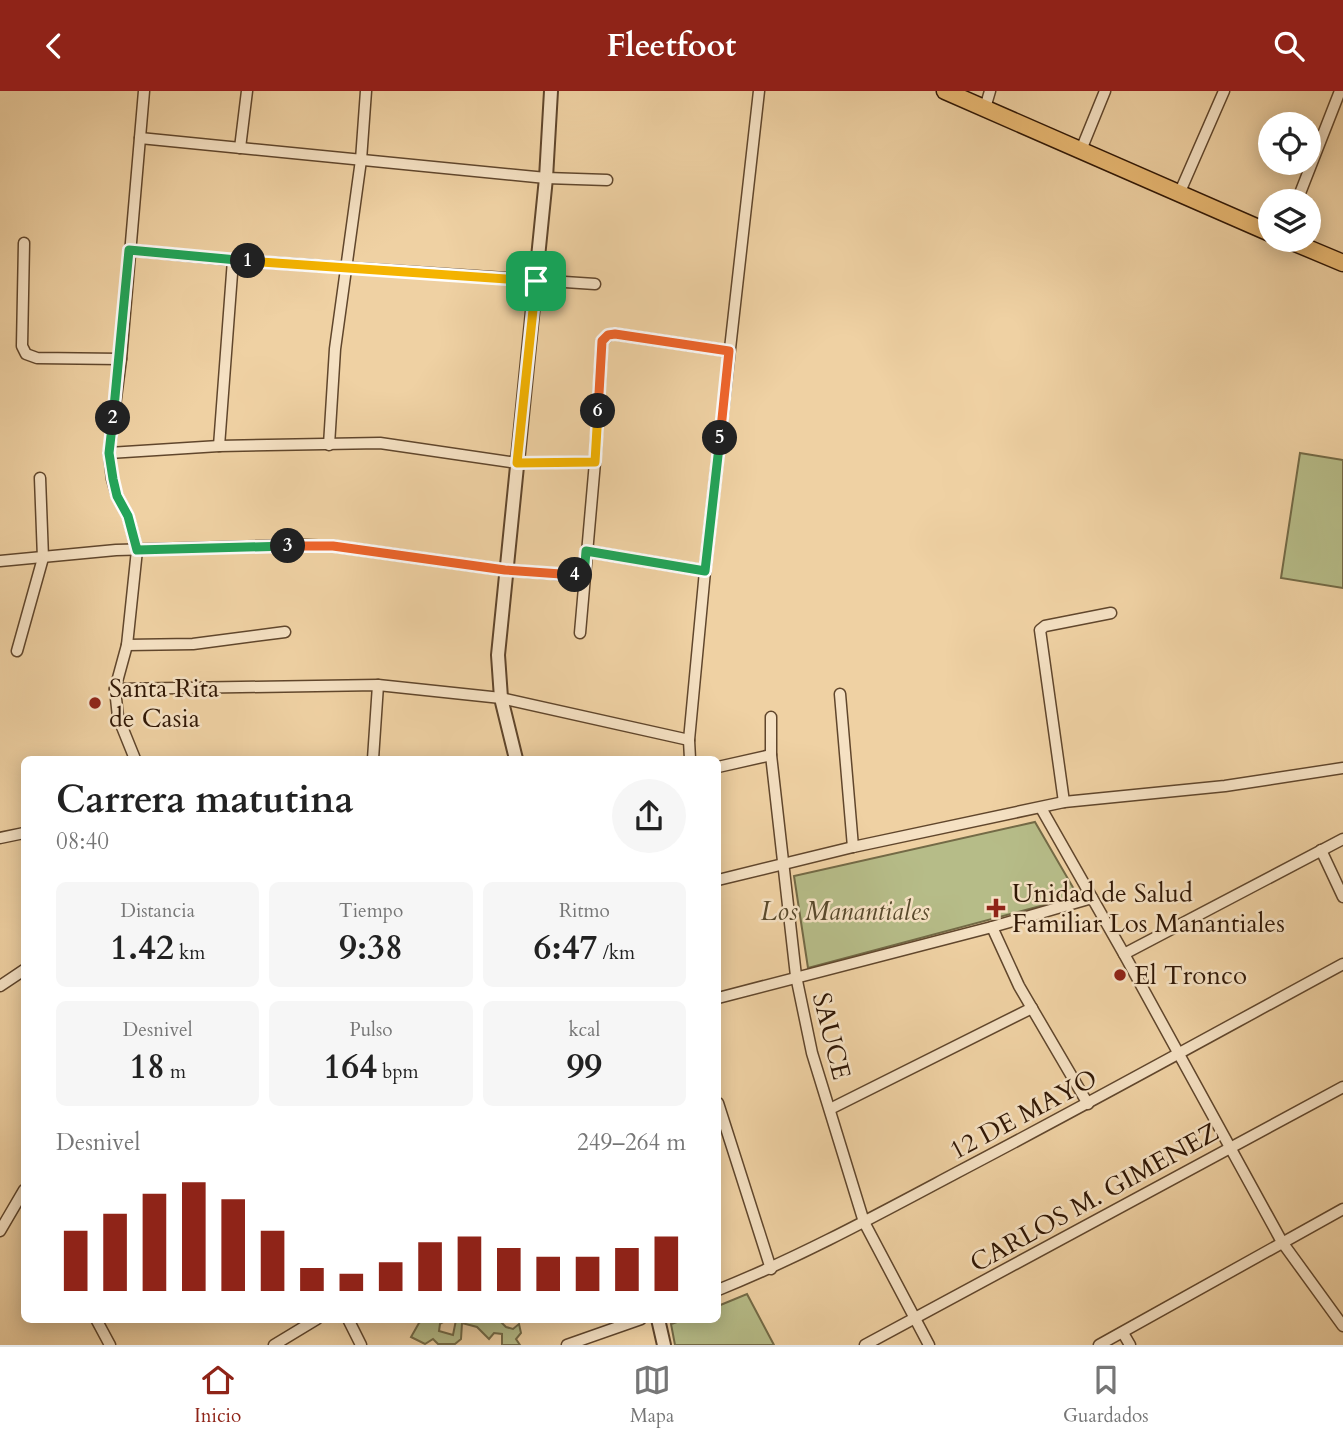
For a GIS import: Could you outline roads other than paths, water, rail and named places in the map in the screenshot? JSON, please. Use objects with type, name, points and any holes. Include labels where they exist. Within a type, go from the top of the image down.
[{"type":"main road","points":[[945,91],[1258,228]]},
{"type":"main road","points":[[1317,252],[1343,263]]},
{"type":"street","points":[[134,756],[118,717],[115,689],[127,645],[137,550],[128,516],[117,496],[109,453],[121,359],[144,91]]},
{"type":"street","points":[[240,148],[247,91]]},
{"type":"street","points":[[328,445],[335,349],[361,160],[366,91]]},
{"type":"street","points":[[515,756],[501,698],[498,655],[546,178],[551,91]]},
{"type":"street","points":[[690,756],[689,740],[705,571],[759,91]]},
{"type":"street","points":[[985,108],[990,91]]},
{"type":"street","points":[[1081,150],[1105,91]]},
{"type":"street","points":[[1179,194],[1224,91]]},
{"type":"street","points":[[1302,189],[1340,91]]},
{"type":"street","points":[[140,138],[546,178],[607,180]]},
{"type":"street","points":[[24,243],[22,346],[26,354],[37,358],[121,359]]},
{"type":"street","points":[[129,250],[233,260],[595,284]]},
{"type":"street","points":[[219,446],[233,260]]},
{"type":"street","points":[[580,633],[595,462],[602,341],[608,335],[615,334],[729,351]]},
{"type":"street","points":[[109,453],[219,446],[380,443],[517,463],[595,462]]},
{"type":"street","points":[[17,651],[43,558],[40,478]]},
{"type":"street","points":[[0,561],[116,550],[333,546],[505,570],[584,576]]},
{"type":"street","points":[[586,551],[705,571]]},
{"type":"street","points":[[1064,802],[1040,630],[1045,626],[1111,613]]},
{"type":"street","points":[[127,645],[193,644],[285,632]]},
{"type":"street","points":[[115,689],[378,685],[501,698],[689,740]]},
{"type":"street","points":[[373,756],[378,685]]},
{"type":"street","points":[[840,694],[853,847]]},
{"type":"street","name":"SAUCE","points":[[771,716],[771,755],[796,976],[812,1053],[864,1221],[929,1345]]},
{"type":"street","points":[[721,766],[771,755]]},
{"type":"street","points":[[721,879],[853,847],[1064,802],[1225,786],[1343,768]]},
{"type":"street","points":[[1041,808],[1282,1242],[1343,1326]]},
{"type":"street","points":[[0,838],[21,834]]},
{"type":"street","points":[[1124,954],[1343,839]]},
{"type":"street","points":[[1321,850],[1343,897]]},
{"type":"street","points":[[721,996],[992,927],[1092,898]]},
{"type":"street","points":[[992,927],[1019,986],[1088,1104]]},
{"type":"street","name":"12 DE MAYO","points":[[721,1289],[771,1269],[864,1221],[1088,1104],[1343,964]]},
{"type":"street","points":[[0,986],[21,972]]},
{"type":"street","points":[[830,1109],[1032,1008]]},
{"type":"street","name":"CARLOS M. GIMENEZ","points":[[865,1345],[1343,1087]]},
{"type":"street","points":[[721,1113],[771,1269]]},
{"type":"street","points":[[0,1231],[21,1195]]},
{"type":"street","points":[[1099,1345],[1343,1209]]},
{"type":"street","points":[[98,1323],[110,1345]]},
{"type":"street","points":[[274,1345],[310,1323]]},
{"type":"street","points":[[350,1323],[361,1345]]},
{"type":"street","points":[[567,1345],[630,1323]]},
{"type":"street","points":[[659,1323],[664,1345]]},
{"type":"street","points":[[1123,1333],[1130,1345]]},
{"type":"place","name":"Santa Rita de Casia","points":[[95,703]]},
{"type":"place","name":"Unidad de Salud Familiar Los Manantiales","points":[[996,908]]},
{"type":"place","name":"El Tronco","points":[[1120,975]]},
{"type":"park label","name":"Los Manantiales","points":[[845,911]]}]
